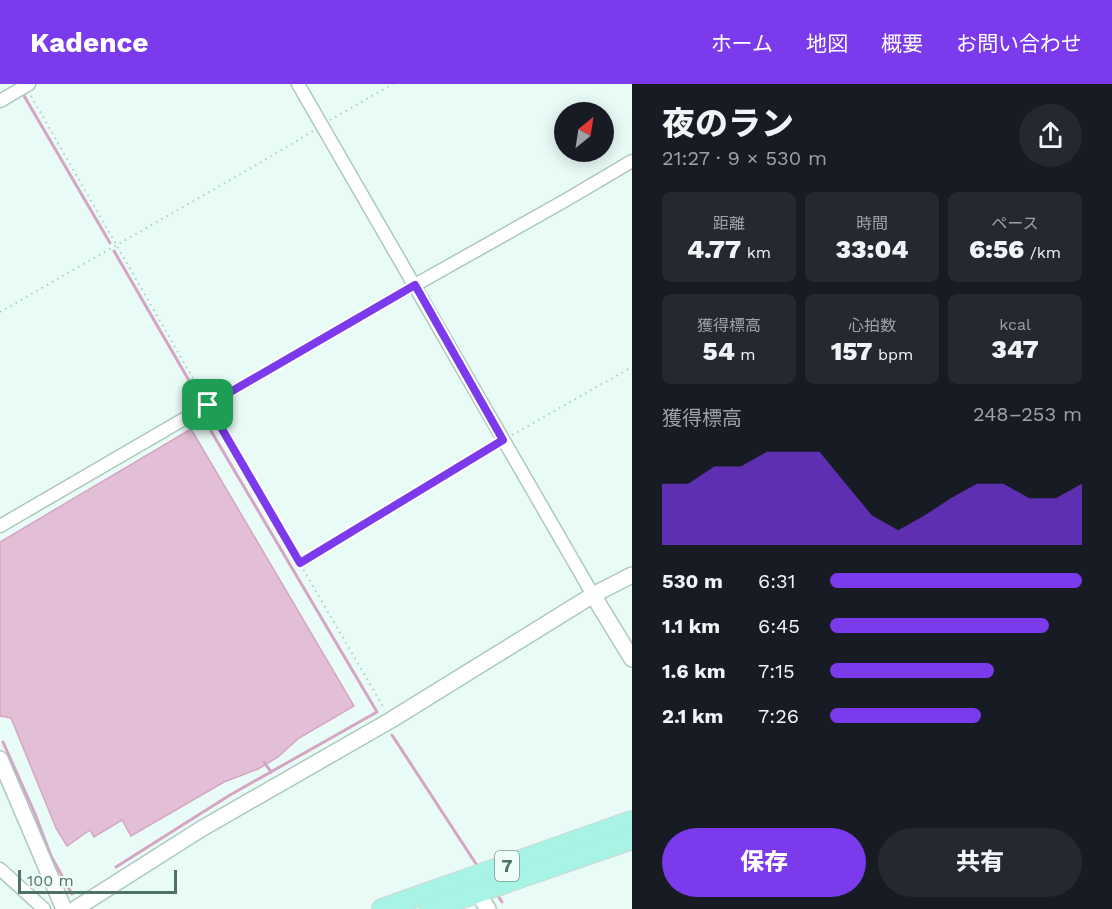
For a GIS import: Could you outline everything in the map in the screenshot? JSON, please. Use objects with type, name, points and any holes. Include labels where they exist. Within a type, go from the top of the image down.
[{"type":"main road","name":"7","points":[[382,909],[632,821]]},
{"type":"main road","name":"7","points":[[430,909],[632,839]]},
{"type":"street","points":[[298,84],[632,659]]},
{"type":"street","points":[[0,101],[27,85]]},
{"type":"street","points":[[415,285],[632,161]]},
{"type":"street","points":[[0,526],[208,405]]},
{"type":"street","points":[[75,909],[201,829],[391,720],[593,595],[632,574]]},
{"type":"street","points":[[0,759],[64,909]]},
{"type":"street","points":[[0,869],[44,909]]},
{"type":"street","points":[[477,892],[488,909]]},
{"type":"path","points":[[0,312],[393,84]]},
{"type":"path","points":[[27,85],[116,245],[391,720]]},
{"type":"path","points":[[208,405],[415,285]]},
{"type":"path","points":[[300,563],[503,440],[632,367]]},
{"type":"shaded area","points":[[191,429],[354,706],[299,738],[278,757],[258,769],[224,782],[131,836],[122,820],[94,837],[90,830],[67,846],[56,828],[11,718],[0,716],[0,542]]},
{"type":"waterway","points":[[23,94],[110,243]]},
{"type":"waterway","points":[[114,251],[202,403]]},
{"type":"waterway","points":[[116,867],[230,795],[377,712],[211,431]]},
{"type":"waterway","points":[[392,735],[478,867]]},
{"type":"waterway","points":[[3,742],[51,856],[72,894]]},
{"type":"waterway","points":[[264,762],[271,772]]},
{"type":"waterway","points":[[497,894],[502,902]]},
{"type":"route","points":[[415,285],[503,440],[300,563],[208,405],[415,285]]}]
